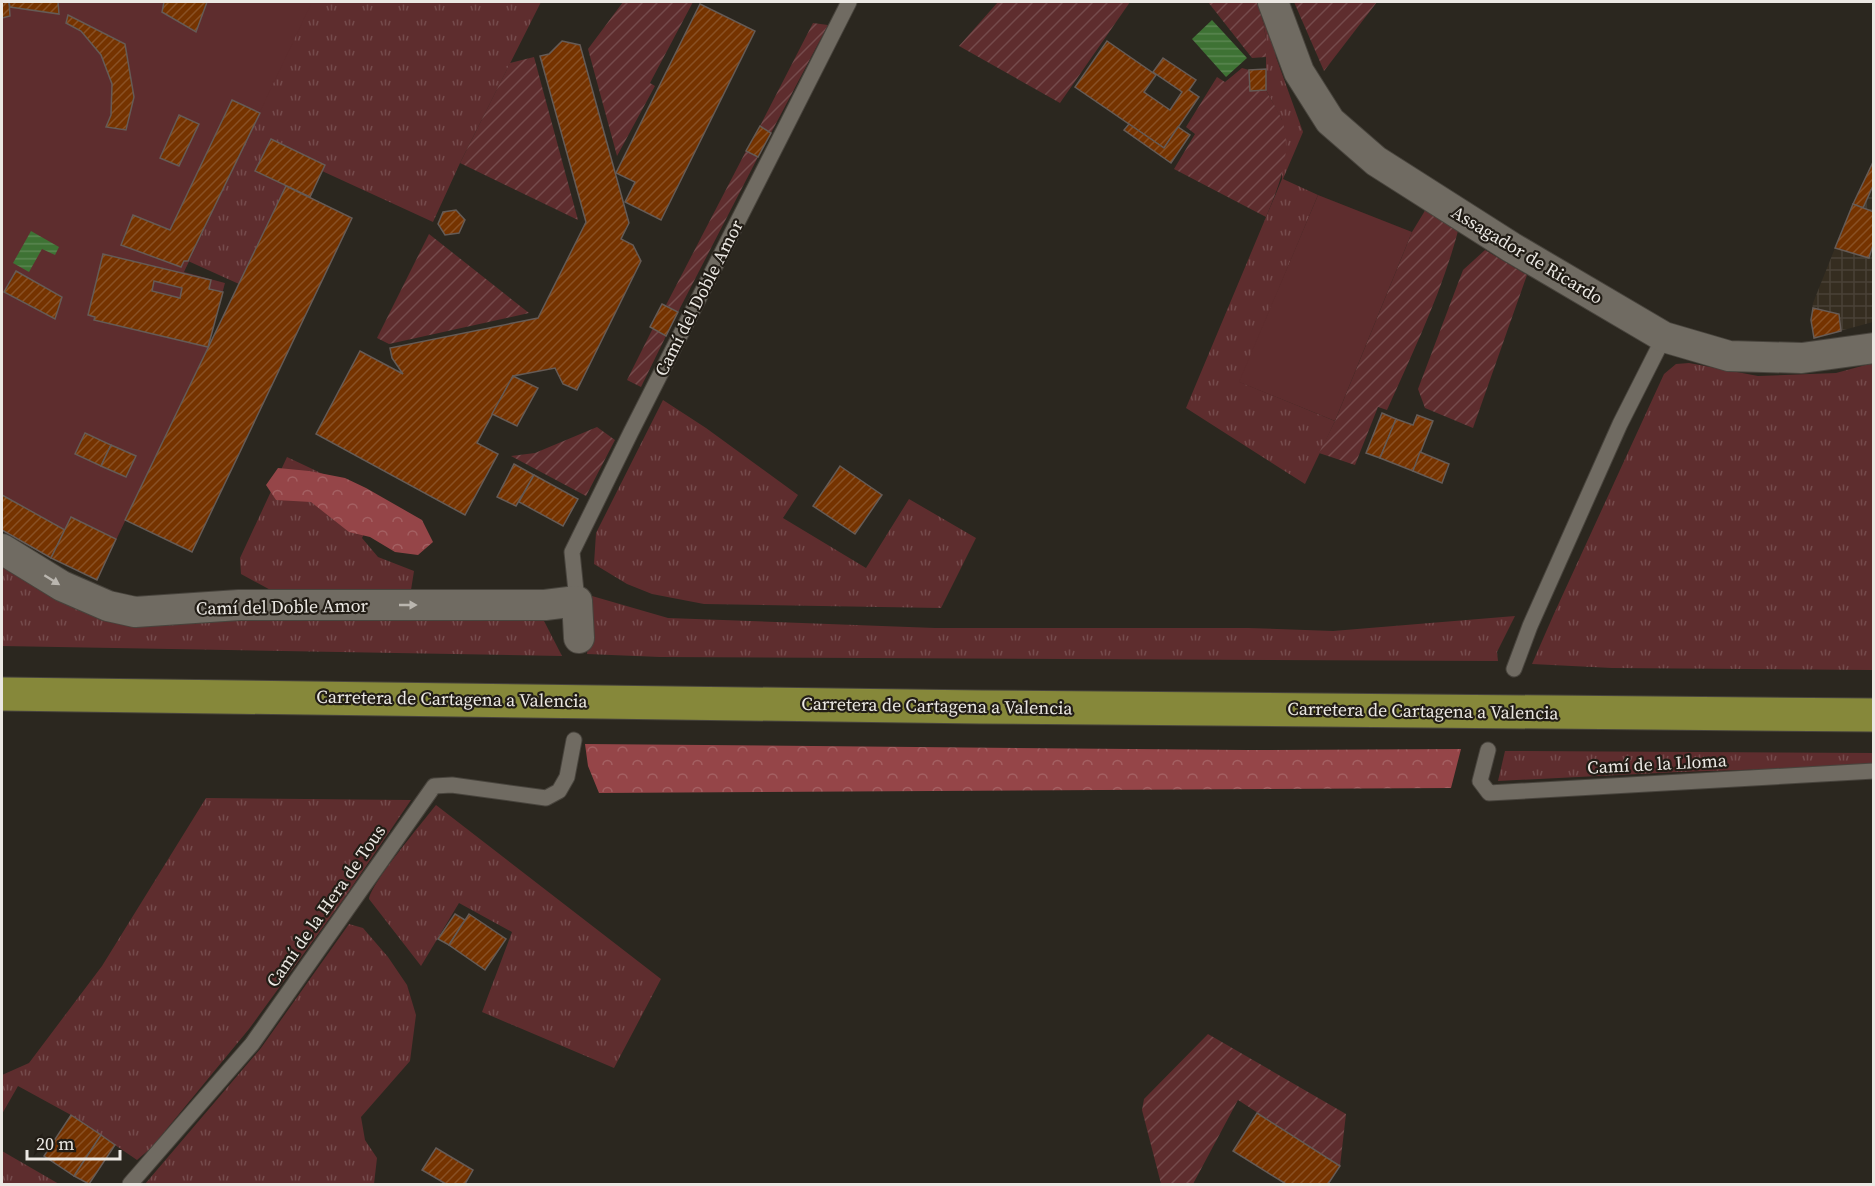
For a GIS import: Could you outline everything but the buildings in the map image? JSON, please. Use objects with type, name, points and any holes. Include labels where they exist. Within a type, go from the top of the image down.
[{"type":"highway","name":"Carretera de Cartagena a Valencia","points":[[2,694],[1874,715]]},
{"type":"street","name":"Assagador de Ricardo","points":[[1273,2],[1299,72],[1330,121],[1376,161],[1510,247],[1664,337],[1730,356],[1802,358],[1874,348]]},
{"type":"street","name":"Camí del Doble Amor","points":[[2,549],[62,586],[108,606],[135,612],[239,605],[545,604],[577,601],[579,638]]},
{"type":"lane","name":"Camí del Doble Amor","points":[[577,601],[572,552],[849,2]]},
{"type":"lane","points":[[1514,669],[1530,626],[1620,424],[1664,337]]},
{"type":"lane","name":"Camí de la Hera de Tous","points":[[130,1185],[252,1044],[434,786],[452,785],[546,798],[559,790],[567,777],[574,740]]},
{"type":"lane","name":"Camí de la Lloma","points":[[1488,750],[1480,781],[1489,793],[1874,771]]},
{"type":"shaded area","points":[[1212,20],[1247,58],[1226,77],[1192,39]]},
{"type":"shaded area","points":[[1873,160],[1873,322],[1814,338],[1811,320],[1813,303]]},
{"type":"shaded area","points":[[31,231],[59,247],[55,255],[42,249],[29,272],[13,263]]},
{"type":"green space","points":[[2,2],[312,2],[184,272],[225,283],[208,347],[97,580],[2,530]]},
{"type":"green space","points":[[234,2],[541,2],[433,222],[322,171],[325,165],[271,139],[255,171],[286,186],[239,284],[188,261],[260,113]]},
{"type":"green space","points":[[623,2],[693,2],[650,83],[655,86],[617,156],[588,49]]},
{"type":"green space","points":[[998,2],[1130,2],[1060,103],[959,46]]},
{"type":"green space","points":[[1208,2],[1259,2],[1266,38],[1266,57],[1252,58]]},
{"type":"green space","points":[[1259,2],[1271,29],[1276,57],[1303,132],[1283,179],[1318,195],[1240,382],[1335,421],[1305,484],[1186,408],[1282,179],[1282,120],[1266,90],[1266,38]]},
{"type":"green space","points":[[1294,2],[1377,2],[1324,71]]},
{"type":"green space","points":[[813,23],[828,25],[771,133],[760,126]]},
{"type":"green space","points":[[534,57],[578,220],[460,163],[510,63]]},
{"type":"green space","points":[[1242,68],[1249,70],[1250,90],[1266,90],[1282,120],[1285,132],[1283,169],[1266,217],[1174,169],[1195,134],[1186,127],[1217,77],[1225,82]]},
{"type":"green space","points":[[746,151],[758,157],[678,312],[666,305]]},
{"type":"green space","points":[[1318,195],[1412,232],[1335,421],[1239,382]]},
{"type":"green space","points":[[1426,209],[1458,231],[1444,277],[1417,344],[1387,410],[1378,407],[1355,465],[1319,453],[1335,421],[1412,232]]},
{"type":"green space","points":[[429,234],[529,313],[389,344],[377,338]]},
{"type":"green space","points":[[1485,250],[1527,275],[1473,428],[1425,408],[1418,389],[1463,270]]},
{"type":"green space","points":[[653,328],[666,336],[641,387],[627,380]]},
{"type":"green space","points":[[1689,363],[1758,376],[1836,373],[1873,363],[1873,670],[1612,668],[1532,664],[1664,374],[1676,364]]},
{"type":"green space","points":[[663,400],[706,428],[798,495],[783,518],[866,568],[909,499],[976,538],[941,608],[704,604],[652,594],[627,584],[594,564],[596,533]]},
{"type":"green space","points":[[597,427],[615,440],[586,496],[511,456],[535,453]]},
{"type":"green space","points":[[287,457],[380,501],[362,538],[378,557],[414,571],[411,590],[276,593],[241,574],[240,558]]},
{"type":"green space","points":[[278,468],[345,478],[366,488],[422,520],[433,542],[418,555],[395,552],[370,537],[349,532],[311,502],[276,500],[266,485]]},
{"type":"green space","points":[[2,559],[188,619],[543,619],[562,656],[2,646]]},
{"type":"green space","points":[[592,596],[668,618],[935,628],[1248,628],[1333,631],[1515,616],[1497,652],[1498,661],[660,657],[587,654]]},
{"type":"green space","points":[[585,744],[1247,750],[1461,749],[1451,788],[599,793],[588,766]]},
{"type":"green space","points":[[1505,751],[1873,753],[1873,766],[1498,781]]},
{"type":"green space","points":[[206,798],[411,800],[345,897],[249,1029],[151,1148],[137,1160],[71,1115],[18,1086],[2,1114],[2,1075],[29,1063],[102,966]]},
{"type":"green space","points":[[436,805],[661,979],[614,1068],[482,1012],[512,932],[459,903],[421,966],[369,899],[388,867]]},
{"type":"green space","points":[[349,924],[363,928],[388,957],[407,985],[416,1015],[410,1061],[361,1117],[365,1140],[377,1158],[374,1184],[145,1184],[261,1048]]},
{"type":"green space","points":[[1208,1034],[1346,1114],[1340,1166],[1238,1100],[1193,1184],[1161,1184],[1142,1110],[1144,1099]]},
{"type":"green space","points":[[2,1151],[59,1184],[2,1184]]}]
